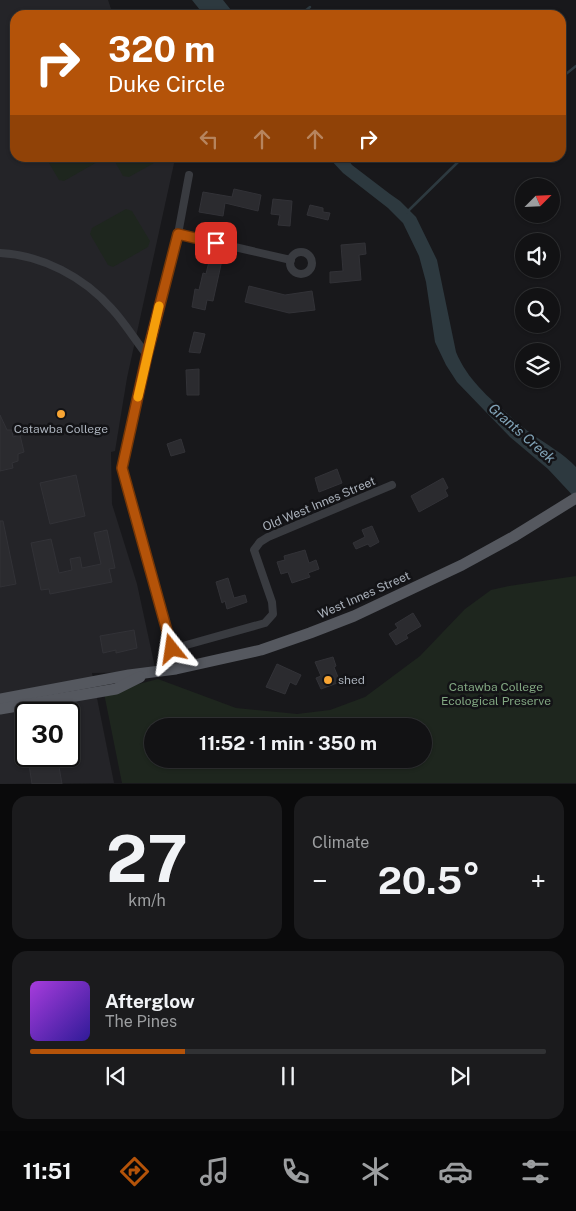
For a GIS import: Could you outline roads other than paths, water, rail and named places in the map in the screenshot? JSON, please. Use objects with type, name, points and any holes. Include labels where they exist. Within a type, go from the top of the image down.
[{"type":"main road","name":"West Innes Street","points":[[0,699],[129,675],[174,669],[261,650],[310,633],[354,616],[462,565],[576,498]]},
{"type":"main road","name":"West Innes Street","points":[[0,709],[116,688],[146,674]]},
{"type":"street","points":[[174,669],[172,649],[122,468],[147,355],[178,234],[189,175]]},
{"type":"street","points":[[178,234],[291,260]]},
{"type":"street","points":[[0,254],[29,257],[48,264],[96,292],[126,325],[147,355]]},
{"type":"street","name":"Old West Innes Street","points":[[172,649],[265,623],[273,614],[272,602],[254,550],[260,542],[392,485]]},
{"type":"water","points":[[192,0],[223,0],[231,10],[200,10]]},
{"type":"water","name":"Grants Creek","points":[[333,162],[350,162],[400,201],[416,217],[437,260],[456,352],[466,371],[495,403],[524,428],[560,453],[576,467],[576,499],[548,469],[510,437],[457,382],[435,342],[426,282],[419,256],[403,223],[388,208],[343,173]]},
{"type":"waterway","points":[[306,10],[310,7]]},
{"type":"waterway","points":[[566,74],[576,66]]},
{"type":"waterway","points":[[407,212],[458,162]]},
{"type":"place","name":"Catawba College","points":[[61,414]]},
{"type":"place","name":"shed","points":[[328,680]]},
{"type":"park label","name":"Catawba College Ecological Preserve","points":[[496,694]]}]
